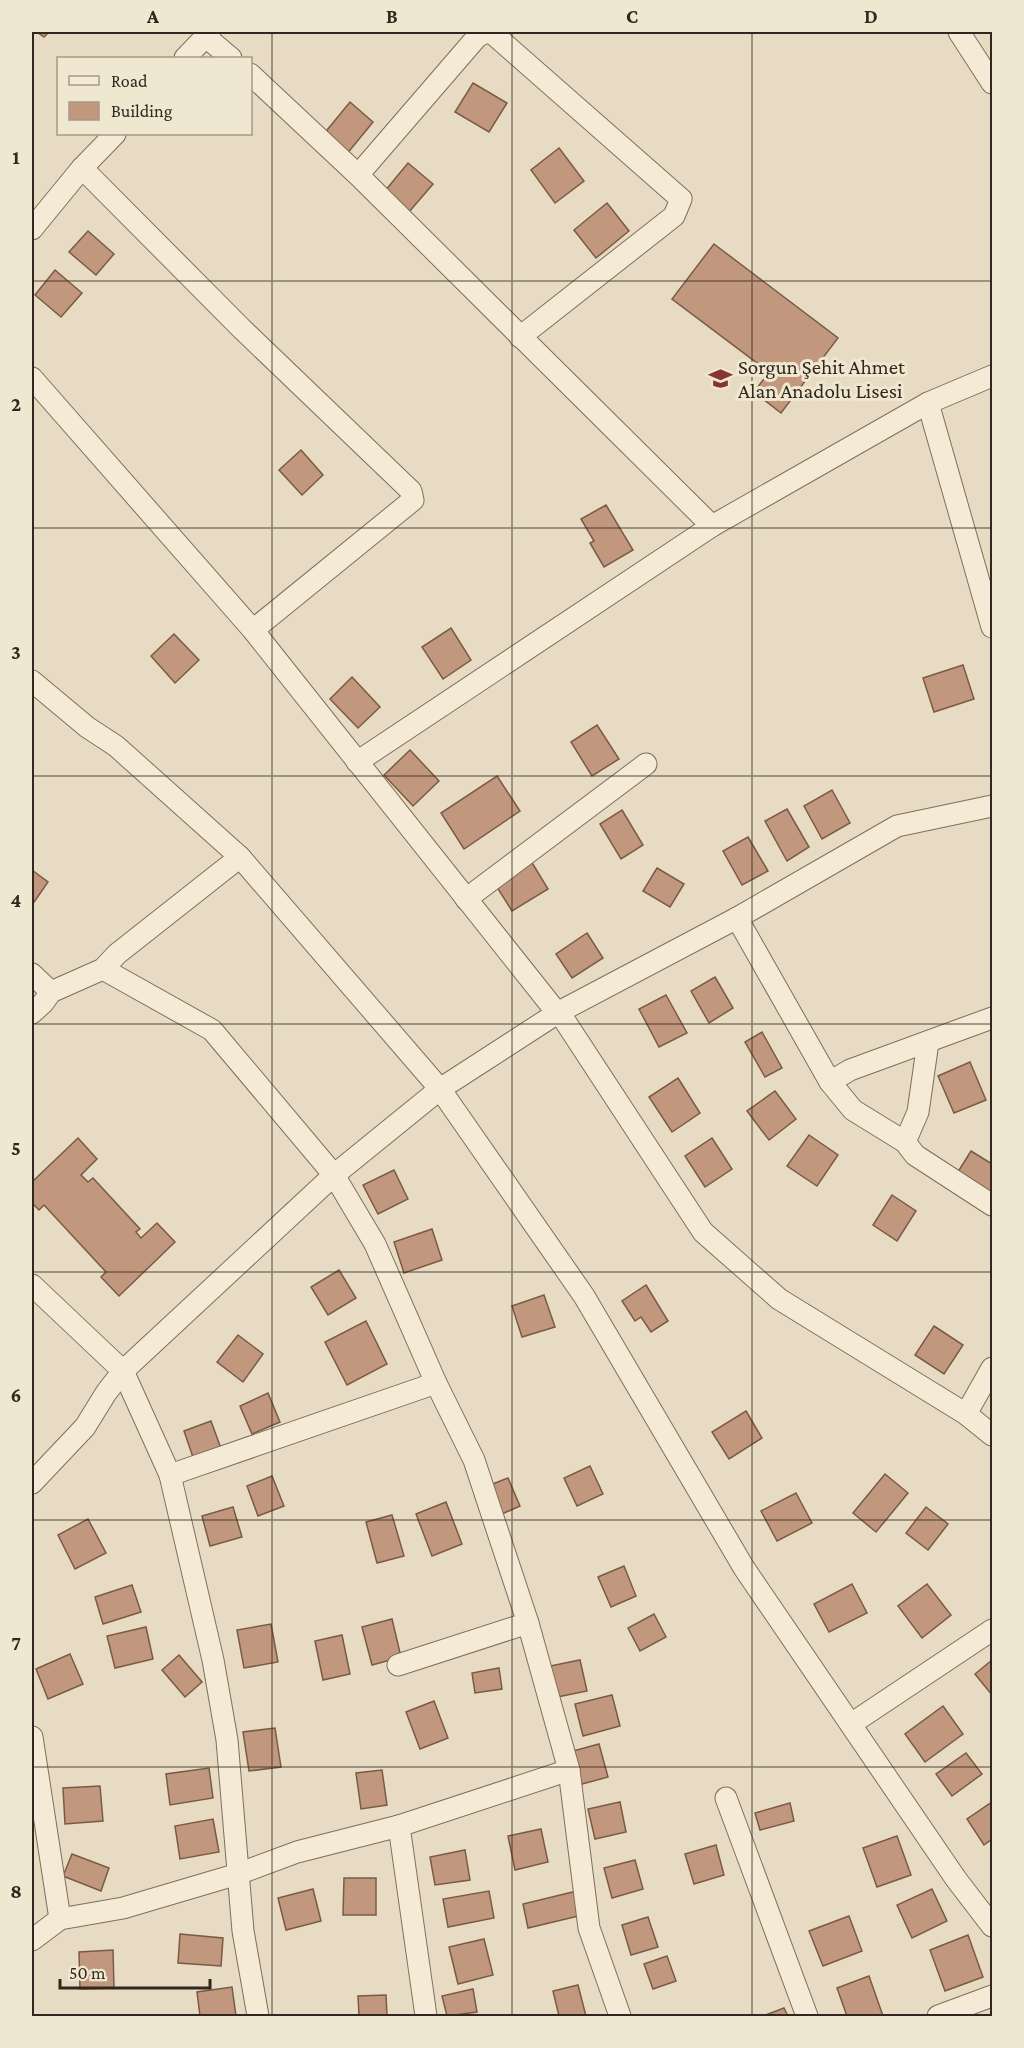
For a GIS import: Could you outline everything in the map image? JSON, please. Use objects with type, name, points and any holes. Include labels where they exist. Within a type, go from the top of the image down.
[{"type":"street","points":[[358,175],[477,37],[486,32]]},
{"type":"street","points":[[491,32],[681,199],[674,216],[520,337]]},
{"type":"street","points":[[959,32],[986,60],[993,83]]},
{"type":"street","points":[[186,57],[208,34],[230,57]]},
{"type":"street","points":[[252,76],[358,175],[712,526]]},
{"type":"street","points":[[32,229],[82,168],[114,135]]},
{"type":"street","points":[[82,168],[242,329],[411,491],[413,500],[253,630]]},
{"type":"street","points":[[357,762],[712,526],[928,403],[993,376]]},
{"type":"street","points":[[32,378],[253,630],[554,1009],[559,1012],[703,1232],[779,1299],[966,1414],[993,1435]]},
{"type":"street","points":[[928,403],[993,627]]},
{"type":"street","points":[[32,681],[87,727],[116,746],[240,857],[440,1089],[584,1296],[744,1568],[956,1879],[993,1926]]},
{"type":"street","points":[[466,899],[646,764]]},
{"type":"street","points":[[32,1483],[85,1427],[123,1371],[334,1175],[440,1089],[559,1012],[737,918],[897,826],[993,806]]},
{"type":"street","points":[[32,1013],[51,992],[103,969],[117,954],[240,857]]},
{"type":"street","points":[[737,918],[830,1082],[853,1110],[905,1142],[915,1155],[993,1205]]},
{"type":"street","points":[[103,969],[212,1030],[334,1175],[375,1244],[436,1383],[474,1460],[528,1623],[569,1770],[589,1928],[620,2016]]},
{"type":"street","points":[[32,974],[51,992]]},
{"type":"street","points":[[830,1082],[850,1070],[993,1018]]},
{"type":"street","points":[[905,1142],[918,1112],[928,1042]]},
{"type":"street","points":[[32,1285],[123,1371],[171,1475],[213,1660],[227,1740],[243,1931],[258,2016]]},
{"type":"street","points":[[966,1414],[993,1368]]},
{"type":"street","points":[[171,1475],[436,1383]]},
{"type":"street","points":[[398,1665],[528,1623]]},
{"type":"street","points":[[851,1724],[993,1630]]},
{"type":"street","points":[[32,1737],[60,1919]]},
{"type":"street","points":[[32,1940],[60,1919],[123,1908],[238,1874],[297,1852],[399,1826],[569,1770]]},
{"type":"street","points":[[726,1798],[807,2016]]},
{"type":"street","points":[[399,1826],[426,2016]]},
{"type":"street","points":[[938,2016],[993,1996]]},
{"type":"building","points":[[37,32],[49,32],[44,37]]},
{"type":"building","points":[[473,83],[507,103],[489,132],[455,112]]},
{"type":"building","points":[[350,102],[373,122],[346,155],[323,135]]},
{"type":"building","points":[[559,148],[584,181],[555,203],[531,170]]},
{"type":"building","points":[[408,163],[433,184],[409,212],[385,191]]},
{"type":"building","points":[[607,203],[629,231],[596,258],[574,230]]},
{"type":"building","points":[[88,231],[114,254],[96,275],[69,252]]},
{"type":"building","points":[[714,244],[838,338],[781,413],[754,392],[769,372],[672,299]]},
{"type":"building","points":[[55,270],[82,293],[61,317],[35,295]]},
{"type":"building","points":[[301,450],[323,475],[302,495],[279,470]]},
{"type":"building","points":[[606,505],[633,550],[604,567],[590,543],[594,541],[581,519]]},
{"type":"building","points":[[451,628],[471,660],[443,679],[422,647]]},
{"type":"building","points":[[174,634],[199,660],[175,683],[151,656]]},
{"type":"building","points":[[963,665],[974,699],[934,712],[923,678]]},
{"type":"building","points":[[352,677],[380,707],[358,728],[330,699]]},
{"type":"building","points":[[597,725],[619,759],[592,776],[571,742]]},
{"type":"building","points":[[410,750],[439,781],[413,806],[384,775]]},
{"type":"building","points":[[497,776],[520,811],[464,849],[441,813]]},
{"type":"building","points":[[832,790],[850,823],[822,839],[804,806]]},
{"type":"building","points":[[787,809],[809,847],[787,861],[765,821]]},
{"type":"building","points":[[622,810],[643,845],[621,859],[600,824]]},
{"type":"building","points":[[748,837],[768,871],[742,885],[723,851]]},
{"type":"building","points":[[531,861],[548,889],[512,911],[495,884]]},
{"type":"building","points":[[657,868],[684,884],[670,907],[643,891]]},
{"type":"building","points":[[32,870],[48,882],[32,905]]},
{"type":"building","points":[[587,933],[603,958],[572,978],[556,954]]},
{"type":"building","points":[[715,977],[733,1008],[709,1023],[691,991]]},
{"type":"building","points":[[666,995],[687,1033],[659,1047],[639,1009]]},
{"type":"building","points":[[762,1032],[782,1068],[765,1077],[745,1042]]},
{"type":"building","points":[[970,1062],[986,1100],[954,1113],[938,1076]]},
{"type":"building","points":[[678,1078],[700,1113],[672,1132],[649,1097]]},
{"type":"building","points":[[775,1091],[796,1119],[769,1140],[747,1111]]},
{"type":"building","points":[[809,1135],[838,1155],[817,1186],[787,1166]]},
{"type":"building","points":[[78,1138],[97,1159],[81,1175],[88,1182],[93,1178],[140,1229],[136,1232],[141,1238],[157,1223],[175,1242],[119,1296],[101,1277],[106,1272],[44,1205],[39,1210],[32,1203],[32,1182]]},
{"type":"building","points":[[712,1138],[732,1169],[705,1187],[685,1156]]},
{"type":"building","points":[[971,1151],[992,1164],[992,1193],[956,1175]]},
{"type":"building","points":[[394,1170],[408,1199],[378,1214],[363,1185]]},
{"type":"building","points":[[892,1195],[916,1211],[897,1241],[873,1225]]},
{"type":"building","points":[[432,1229],[442,1260],[404,1273],[394,1242]]},
{"type":"building","points":[[339,1270],[356,1298],[328,1315],[311,1287]]},
{"type":"building","points":[[646,1285],[668,1321],[651,1332],[641,1317],[635,1321],[622,1301]]},
{"type":"building","points":[[544,1295],[555,1327],[522,1337],[512,1306]]},
{"type":"building","points":[[366,1321],[387,1364],[347,1385],[325,1342]]},
{"type":"building","points":[[934,1326],[963,1345],[944,1374],[915,1355]]},
{"type":"building","points":[[238,1335],[263,1354],[243,1382],[217,1362]]},
{"type":"building","points":[[268,1393],[280,1422],[252,1434],[240,1406]]},
{"type":"building","points":[[746,1411],[762,1438],[729,1459],[712,1432]]},
{"type":"building","points":[[211,1421],[223,1454],[195,1463],[184,1431]]},
{"type":"building","points":[[590,1466],[603,1494],[577,1506],[564,1478]]},
{"type":"building","points":[[885,1474],[908,1493],[876,1532],[853,1513]]},
{"type":"building","points":[[272,1476],[284,1506],[258,1516],[247,1486]]},
{"type":"building","points":[[508,1478],[520,1506],[502,1514],[490,1485]]},
{"type":"building","points":[[796,1493],[812,1523],[777,1541],[761,1511]]},
{"type":"building","points":[[446,1502],[462,1544],[432,1556],[416,1514]]},
{"type":"building","points":[[233,1507],[242,1537],[210,1546],[202,1516]]},
{"type":"building","points":[[926,1507],[948,1524],[928,1550],[906,1533]]},
{"type":"building","points":[[392,1515],[404,1556],[377,1563],[366,1522]]},
{"type":"building","points":[[88,1519],[106,1553],[75,1569],[58,1535]]},
{"type":"building","points":[[624,1566],[636,1596],[611,1607],[598,1577]]},
{"type":"building","points":[[852,1584],[867,1613],[829,1632],[814,1604]]},
{"type":"building","points":[[927,1584],[951,1615],[922,1638],[898,1606]]},
{"type":"building","points":[[132,1585],[141,1612],[103,1624],[95,1597]]},
{"type":"building","points":[[654,1614],[666,1637],[640,1651],[628,1628]]},
{"type":"building","points":[[392,1619],[401,1657],[372,1665],[362,1627]]},
{"type":"building","points":[[271,1624],[278,1662],[244,1668],[237,1630]]},
{"type":"building","points":[[146,1627],[153,1659],[115,1668],[107,1636]]},
{"type":"building","points":[[342,1635],[350,1674],[323,1680],[315,1641]]},
{"type":"building","points":[[70,1654],[83,1684],[48,1699],[36,1669]]},
{"type":"building","points":[[179,1655],[202,1682],[185,1697],[162,1670]]},
{"type":"building","points":[[580,1660],[587,1691],[557,1697],[550,1666]]},
{"type":"building","points":[[992,1660],[992,1695],[975,1674]]},
{"type":"building","points":[[499,1668],[502,1689],[475,1693],[472,1673]]},
{"type":"building","points":[[612,1695],[620,1726],[583,1736],[575,1704]]},
{"type":"building","points":[[434,1701],[448,1738],[420,1749],[406,1712]]},
{"type":"building","points":[[943,1706],[963,1734],[925,1762],[905,1734]]},
{"type":"building","points":[[275,1728],[281,1767],[249,1771],[243,1732]]},
{"type":"building","points":[[599,1744],[608,1777],[582,1784],[573,1751]]},
{"type":"building","points":[[966,1753],[982,1774],[952,1796],[936,1774]]},
{"type":"building","points":[[209,1768],[213,1798],[170,1805],[166,1774]]},
{"type":"building","points":[[382,1770],[387,1805],[361,1809],[356,1773]]},
{"type":"building","points":[[100,1786],[103,1821],[65,1824],[63,1788]]},
{"type":"building","points":[[620,1802],[626,1832],[595,1839],[588,1809]]},
{"type":"building","points":[[992,1802],[992,1839],[984,1845],[967,1819]]},
{"type":"building","points":[[790,1803],[794,1821],[760,1830],[755,1813]]},
{"type":"building","points":[[213,1819],[219,1852],[180,1859],[175,1826]]},
{"type":"building","points":[[541,1829],[548,1862],[515,1870],[508,1836]]},
{"type":"building","points":[[897,1836],[911,1875],[877,1887],[863,1848]]},
{"type":"building","points":[[716,1845],[724,1875],[694,1884],[685,1854]]},
{"type":"building","points":[[465,1850],[470,1880],[435,1885],[430,1857]]},
{"type":"building","points":[[72,1854],[109,1868],[101,1891],[63,1876]]},
{"type":"building","points":[[635,1860],[643,1889],[612,1898],[604,1868]]},
{"type":"building","points":[[344,1878],[376,1878],[376,1915],[343,1915]]},
{"type":"building","points":[[313,1889],[321,1921],[286,1930],[278,1898]]},
{"type":"building","points":[[932,1889],[947,1921],[912,1938],[897,1905]]},
{"type":"building","points":[[581,1890],[587,1914],[528,1928],[523,1904]]},
{"type":"building","points":[[489,1891],[494,1918],[448,1927],[443,1899]]},
{"type":"building","points":[[849,1916],[862,1951],[823,1966],[809,1931]]},
{"type":"building","points":[[648,1917],[658,1947],[631,1955],[622,1925]]},
{"type":"building","points":[[180,1934],[223,1938],[221,1966],[178,1963]]},
{"type":"building","points":[[968,1935],[983,1977],[945,1991],[930,1950]]},
{"type":"building","points":[[484,1939],[493,1975],[458,1984],[449,1947]]},
{"type":"building","points":[[113,1950],[114,1988],[80,1989],[79,1952]]},
{"type":"building","points":[[667,1956],[676,1981],[653,1989],[644,1964]]},
{"type":"building","points":[[869,1976],[883,2016],[847,2016],[837,1988]]},
{"type":"building","points":[[578,1985],[586,2016],[559,2016],[553,1991]]},
{"type":"building","points":[[232,1987],[236,2016],[200,2016],[197,1992]]},
{"type":"building","points":[[473,1989],[477,2012],[447,2016],[442,1996]]},
{"type":"building","points":[[386,1995],[387,2016],[359,2016],[358,1996]]},
{"type":"building","points":[[784,2008],[788,2016],[763,2016]]},
{"type":"place","name":"Sorgun Şehit Ahmet Alan Anadolu Lisesi","points":[[720,379]]}]
